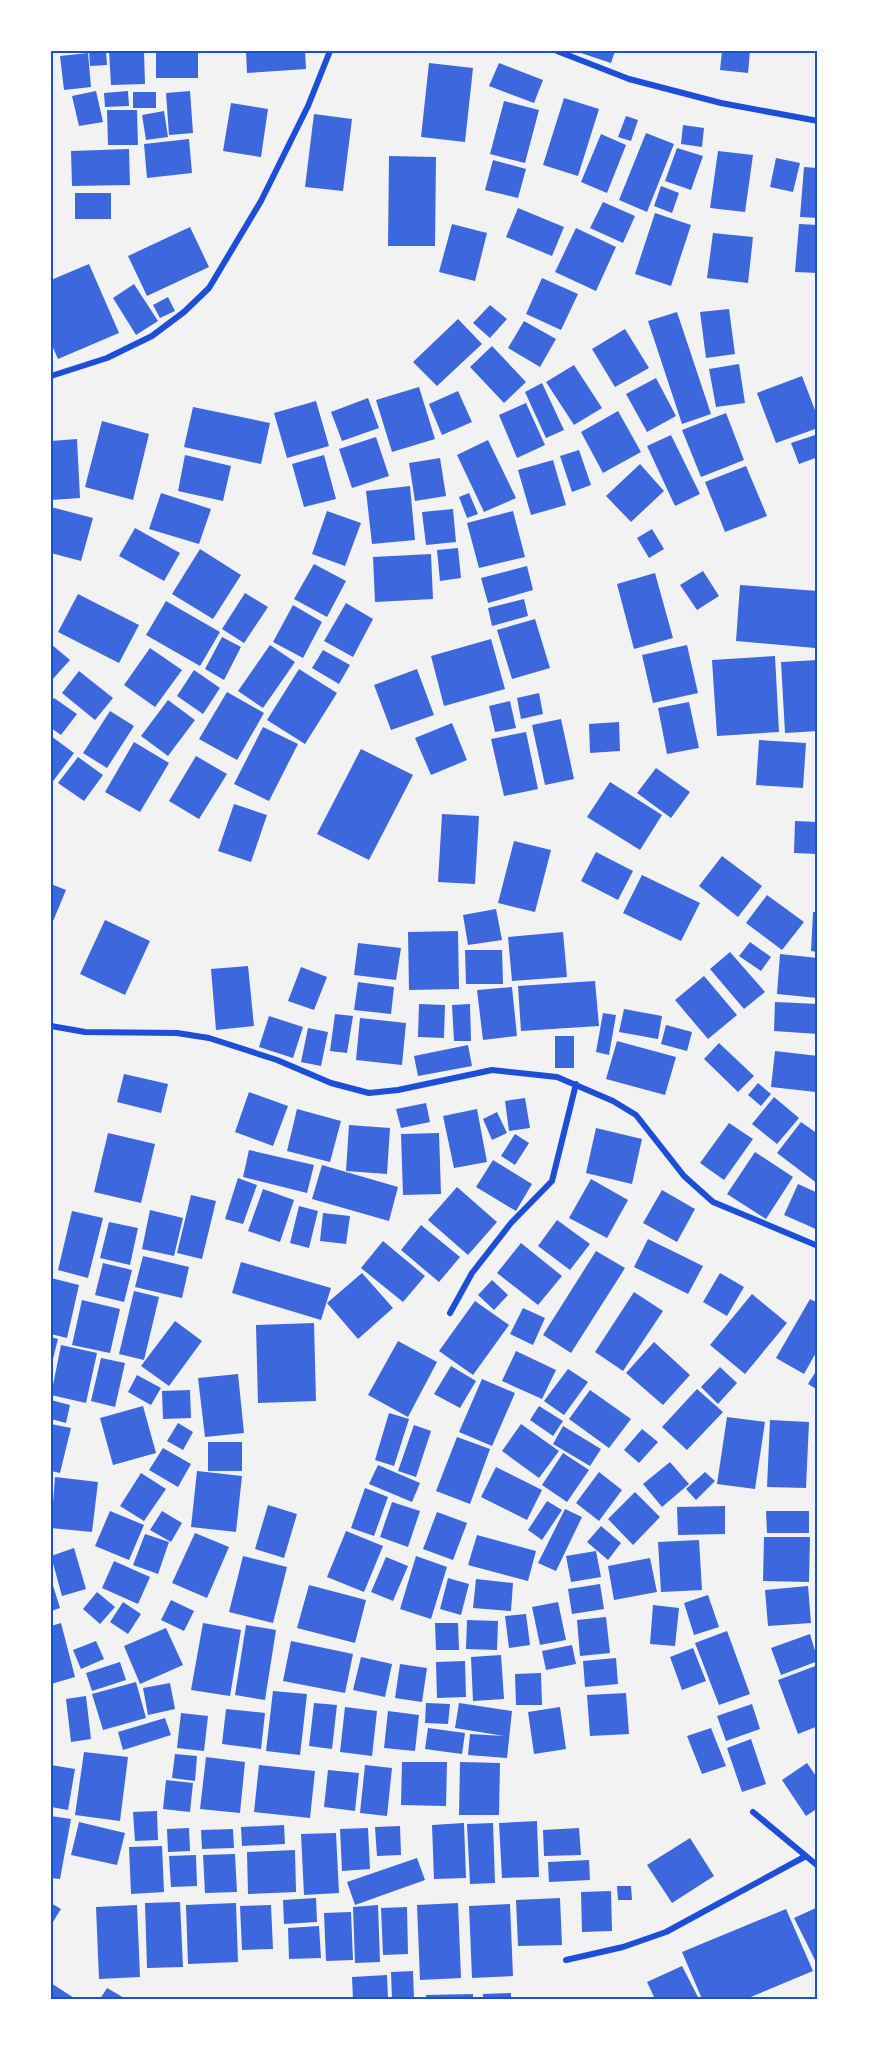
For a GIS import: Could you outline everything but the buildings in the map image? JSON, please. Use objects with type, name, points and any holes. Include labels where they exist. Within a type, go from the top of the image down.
[{"type":"street","points":[[51,376],[107,358],[152,336],[184,312],[209,288],[261,201],[308,106],[330,51]]},
{"type":"street","points":[[556,51],[629,80],[721,103],[818,121]]},
{"type":"street","points":[[51,1026],[85,1032],[177,1033],[209,1038],[277,1060],[331,1083],[369,1093],[399,1090],[492,1070],[557,1077],[576,1084],[636,1115],[684,1176],[713,1202],[818,1246]]},
{"type":"street","points":[[450,1313],[472,1274],[511,1223],[552,1180],[576,1084]]},
{"type":"street","points":[[753,1812],[818,1866]]},
{"type":"street","points":[[566,1960],[623,1947],[666,1932],[806,1856]]}]
